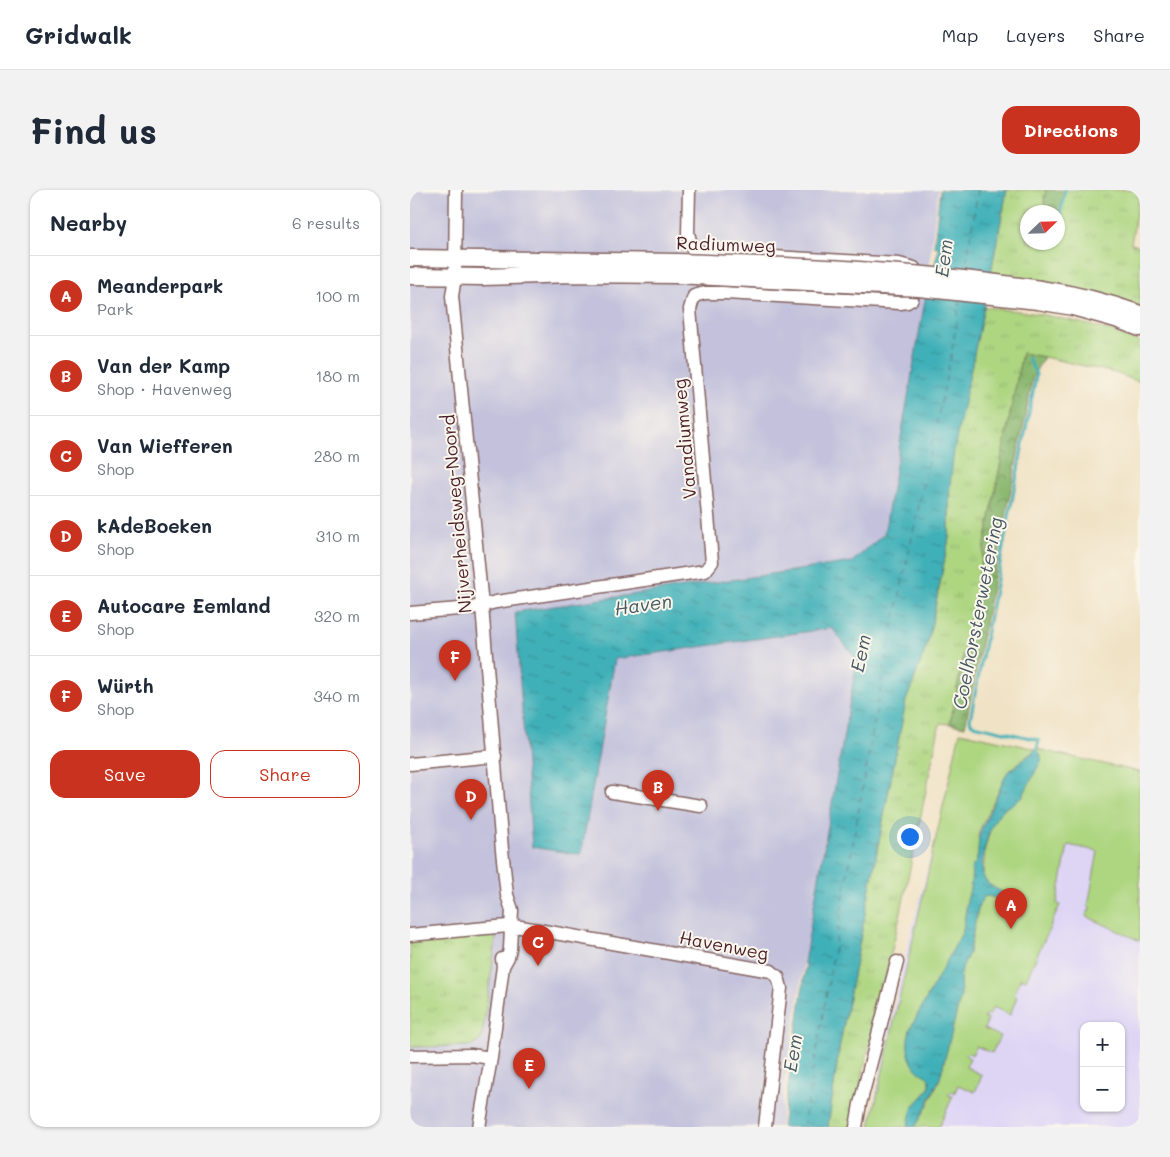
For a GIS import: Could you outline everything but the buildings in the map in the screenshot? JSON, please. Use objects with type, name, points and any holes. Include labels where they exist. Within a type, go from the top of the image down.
[{"type":"main road","name":"Radiumweg","points":[[410,258],[899,274],[983,281],[1039,295]]},
{"type":"main road","name":"Radiumweg","points":[[410,276],[483,278],[676,268]]},
{"type":"main road","points":[[1039,295],[1070,293],[1140,314]]},
{"type":"main road","points":[[1039,295],[1140,328]]},
{"type":"street","name":"Nijverheidsweg-Noord","points":[[456,190],[455,277],[452,296],[482,606],[507,895],[505,903],[508,927],[501,951],[503,966],[491,1058],[479,1127]]},
{"type":"street","points":[[689,190],[688,233],[692,248],[703,253],[899,264],[914,268]]},
{"type":"street","name":"Vanadiumweg","points":[[482,606],[705,571],[712,562],[690,309],[694,296],[705,293],[725,293],[900,303],[912,299]]},
{"type":"street","points":[[410,613],[482,606]]},
{"type":"street","points":[[410,764],[495,756]]},
{"type":"street","points":[[612,792],[701,806]]},
{"type":"street","points":[[410,935],[508,927]]},
{"type":"street","name":"Havenweg","points":[[508,927],[766,970],[775,974],[780,981],[781,988],[765,1127]]},
{"type":"street","points":[[856,1127],[860,1104],[897,962]]},
{"type":"street","points":[[410,1056],[471,1055],[491,1058]]},
{"type":"shaded area","points":[[410,190],[938,190],[925,300],[884,534],[852,562],[515,613],[532,847],[581,855],[614,659],[832,628],[857,660],[803,970],[786,1075],[780,1127],[410,1127]]},
{"type":"shaded area","points":[[962,734],[1140,773],[1140,1127],[869,1127],[905,956]]},
{"type":"green space","points":[[1007,190],[1046,190],[1044,202],[1050,205],[1020,205],[1020,250],[1065,250],[1065,205],[1061,205],[1064,190],[1140,190],[1131,244],[1140,246],[1140,307],[990,278]]},
{"type":"green space","points":[[1046,190],[1064,190],[1061,205],[1045,205]]},
{"type":"green space","points":[[984,307],[1025,312],[1083,323],[1140,342],[1140,382],[1115,373],[1022,353],[950,724],[940,723],[902,907],[852,1127],[828,1127],[840,1044],[906,701],[928,642],[949,538],[950,473]]},
{"type":"green space","points":[[1022,353],[1044,357],[1033,376],[965,727],[950,724]]},
{"type":"green space","points":[[960,732],[1140,772],[1140,941],[1086,916],[1090,907],[1088,906],[1098,851],[1068,845],[1057,903],[1060,905],[1026,980],[1021,978],[1014,995],[1017,997],[1010,1015],[993,1007],[989,1016],[986,1014],[984,1016],[985,1019],[988,1019],[984,1029],[1000,1036],[992,1053],[976,1046],[972,1055],[966,1054],[970,1058],[966,1067],[982,1075],[975,1092],[958,1085],[954,1094],[952,1091],[949,1093],[949,1096],[953,1096],[939,1127],[915,1127],[928,1105],[940,1078],[961,995],[960,978],[962,969],[969,952],[979,904],[985,896],[1016,907],[1003,893],[987,883],[983,876],[985,849],[992,823],[1002,810],[1023,797],[1040,754],[1036,750],[1033,751],[1007,773],[979,831],[980,844],[976,863],[972,867],[971,885],[963,931],[911,1027],[908,1042],[910,1056],[917,1068],[929,1078],[929,1086],[925,1094],[915,1104],[908,1127],[870,1127]]},
{"type":"green space","points":[[495,933],[496,939],[482,1037],[471,1046],[410,1047],[410,938]]},
{"type":"water","points":[[940,190],[1007,190],[954,450],[949,494],[949,538],[928,642],[906,701],[840,1044],[828,1127],[782,1127],[806,964],[804,963],[857,660],[832,628],[615,659],[581,855],[532,847],[515,612],[852,562],[884,534],[925,300],[939,248],[934,246]]},
{"type":"water","points":[[1036,750],[1040,753],[1041,761],[1021,798],[1002,811],[993,823],[986,841],[982,868],[983,875],[990,885],[1017,900],[1020,905],[1016,907],[993,897],[985,896],[979,904],[969,952],[962,969],[960,978],[961,995],[940,1078],[919,1121],[915,1127],[908,1127],[912,1110],[930,1087],[928,1077],[918,1071],[909,1056],[908,1039],[911,1027],[963,931],[971,885],[972,866],[976,863],[979,838],[1007,773]]},
{"type":"waterway","name":"Coelhorsterwetering","points":[[1062,205],[1065,190]]},
{"type":"waterway","name":"Coelhorsterwetering","points":[[1028,358],[1036,374],[1035,381],[970,720],[974,725],[1039,740],[1036,753]]},
{"type":"ferry route","points":[[965,272],[978,190]]},
{"type":"ferry route","points":[[803,1127],[883,673],[952,351],[960,300]]},
{"type":"place","name":"Würth","points":[[455,681]]},
{"type":"place","name":"Van der Kamp","points":[[658,811]]},
{"type":"place","name":"kAdeBoeken","points":[[471,820]]},
{"type":"place","name":"Meanderpark","points":[[1011,929]]},
{"type":"place","name":"Van Wiefferen","points":[[538,966]]},
{"type":"place","name":"Autocare Eemland","points":[[529,1089]]},
{"type":"water label","name":"Eem","points":[[943,258]]},
{"type":"water label","name":"Haven","points":[[643,604]]},
{"type":"water label","name":"Eem","points":[[860,653]]},
{"type":"water label","name":"Eem","points":[[792,1053]]}]
